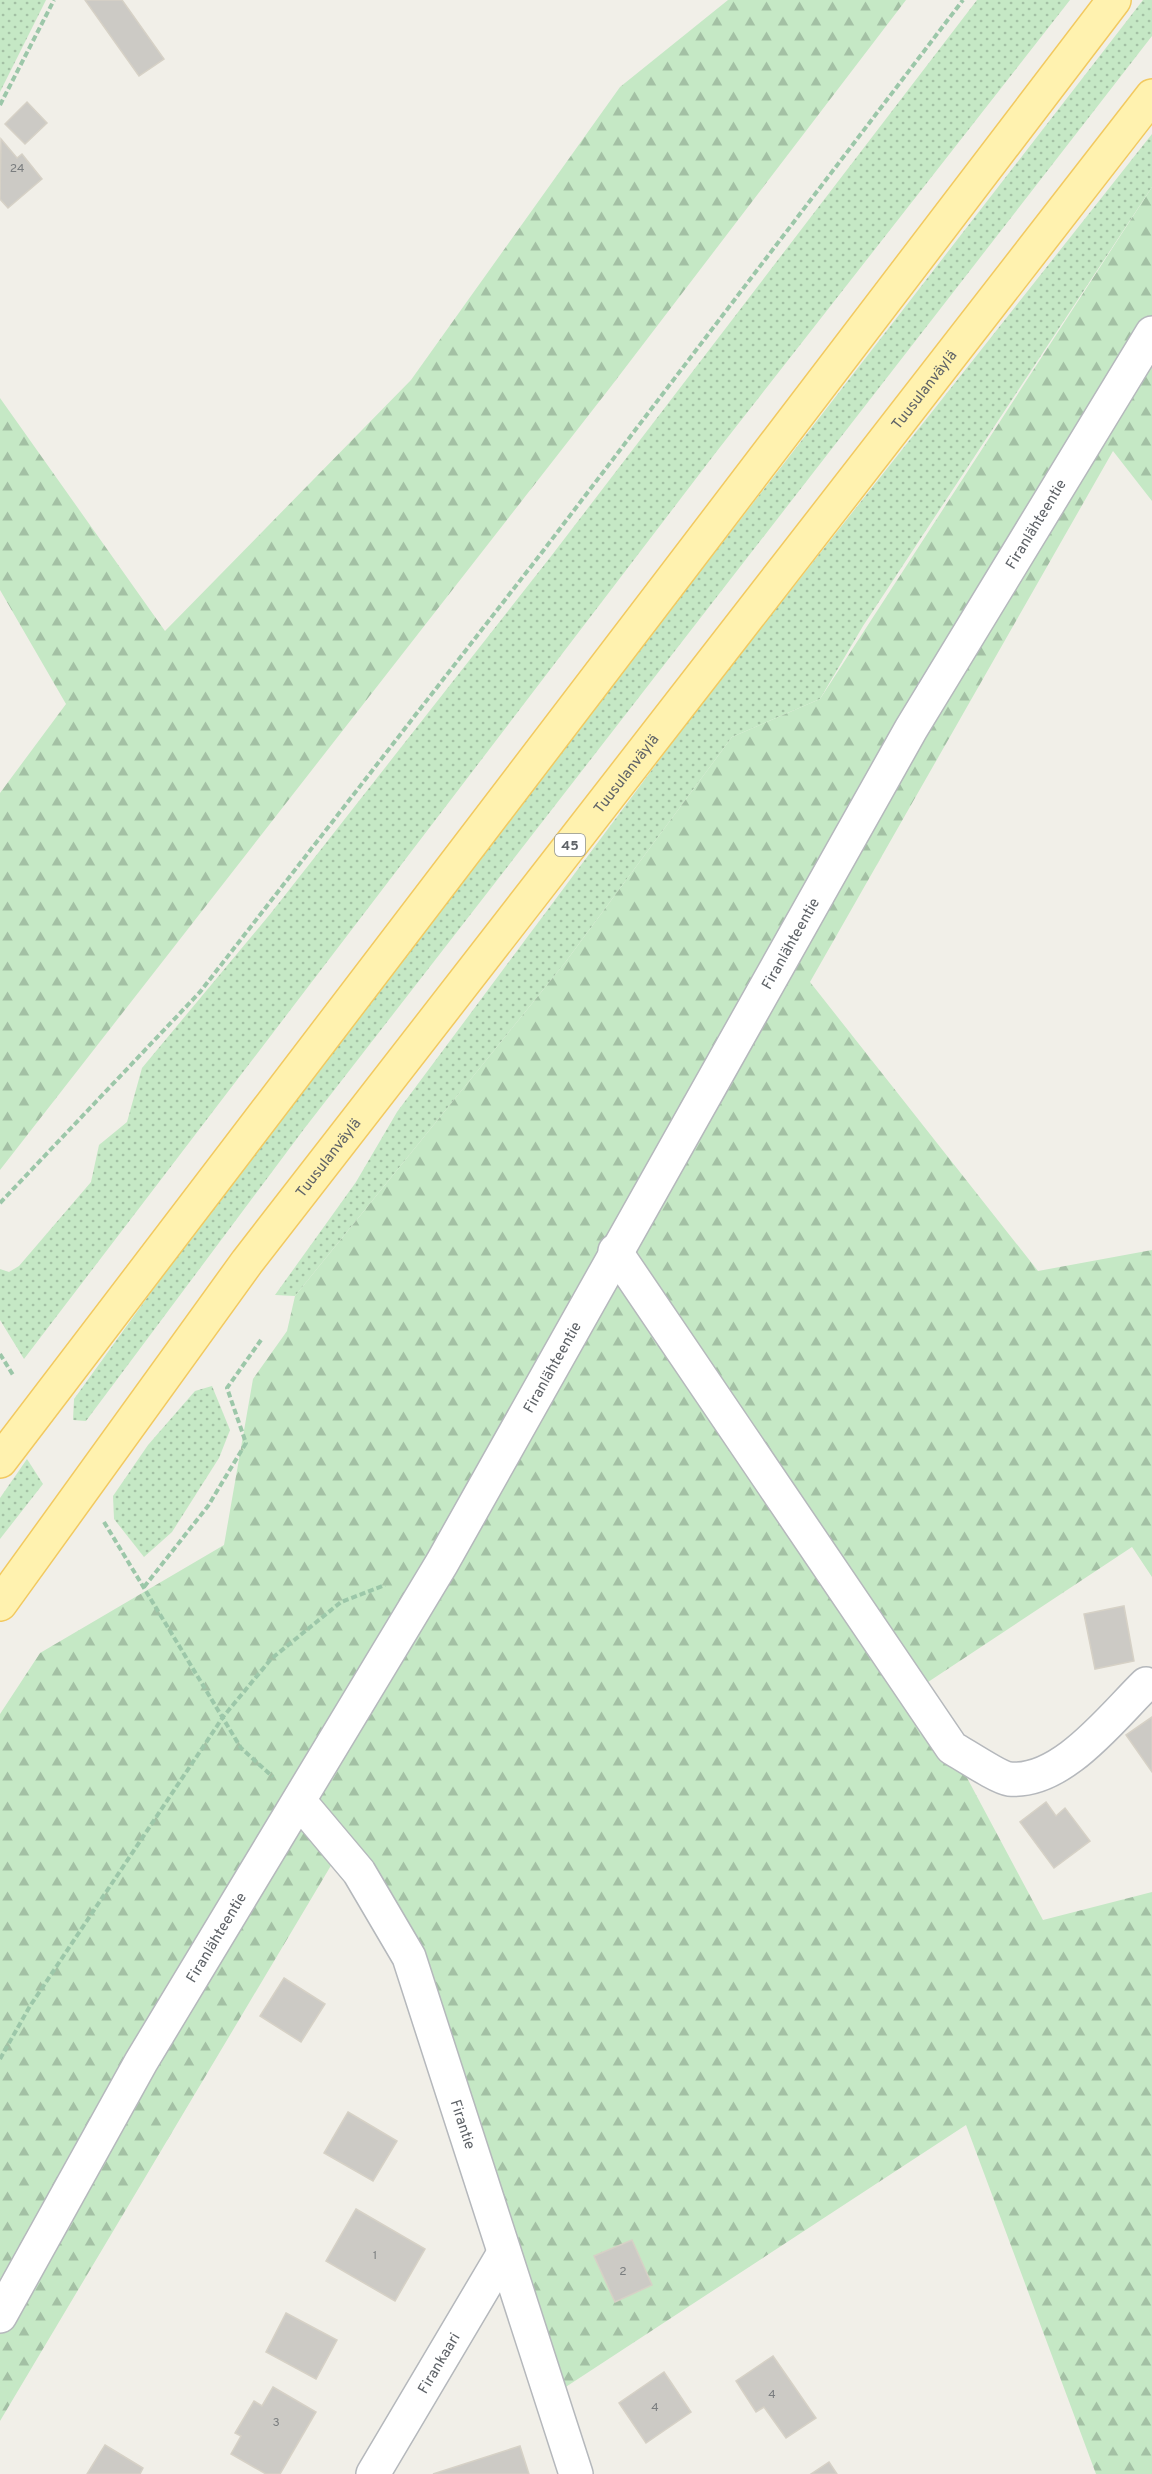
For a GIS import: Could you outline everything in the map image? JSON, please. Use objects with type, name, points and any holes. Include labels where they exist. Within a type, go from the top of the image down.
[{"type":"main road","points":[[0,1461],[1114,0]]},
{"type":"main road","name":"Tuusulanväylä","points":[[0,1604],[247,1262],[1152,96]]},
{"type":"street","name":"Firanlähteentie","points":[[0,2316],[141,2062],[300,1802],[441,1563],[911,729],[1152,333]]},
{"type":"street","points":[[615,1251],[952,1748],[1008,1779],[1039,1774],[1074,1756],[1146,1684]]},
{"type":"street","name":"Firantie","points":[[300,1802],[359,1872],[409,1957],[576,2474]]},
{"type":"street","name":"Firankaari","points":[[373,2474],[504,2253]]},
{"type":"path","points":[[0,105],[54,0]]},
{"type":"path","points":[[0,1203],[200,992],[550,542],[963,0]]},
{"type":"path","points":[[144,1587],[208,1506],[246,1443],[227,1388],[261,1340]]},
{"type":"path","points":[[0,1354],[13,1375]]},
{"type":"path","points":[[102,1519],[223,1716],[240,1748],[300,1802]]},
{"type":"path","points":[[0,2059],[30,2006],[223,1716],[271,1659],[341,1602],[386,1585]]},
{"type":"green space","points":[[0,0],[46,0],[0,92]]},
{"type":"green space","points":[[728,0],[906,0],[609,389],[0,1170],[0,793],[66,704],[0,590],[0,398],[165,631],[411,380],[620,87]]},
{"type":"green space","points":[[977,0],[1070,0],[717,451],[24,1359],[0,1320],[0,1269],[9,1272],[19,1266],[91,1182],[99,1145],[127,1122],[142,1068],[271,913],[552,555]]},
{"type":"green space","points":[[1143,0],[1152,0],[1152,36],[304,1129],[86,1421],[73,1420],[74,1399],[282,1111]]},
{"type":"green space","points":[[1152,134],[1152,187],[863,626],[820,699],[732,737],[564,964],[295,1296],[275,1295],[356,1182],[397,1112],[707,696]]},
{"type":"green space","points":[[1152,187],[1152,501],[1113,451],[810,982],[1038,1271],[1152,1250],[1152,1577],[1132,1547],[919,1688],[1043,1920],[1152,1892],[1152,2474],[1096,2474],[966,2125],[555,2394],[416,1958],[345,1842],[0,2421],[0,1714],[40,1653],[224,1545],[253,1379],[287,1331],[295,1296],[564,964],[732,737],[820,699]]},
{"type":"green space","points":[[212,1386],[230,1430],[219,1458],[172,1532],[144,1557],[114,1519],[113,1496],[148,1445],[195,1391]]},
{"type":"green space","points":[[27,1459],[43,1484],[0,1539],[0,1498]]},
{"type":"building","points":[[85,0],[122,0],[164,59],[139,76]]},
{"type":"building","points":[[27,102],[47,123],[25,144],[5,124]]},
{"type":"building","points":[[1,139],[17,158],[22,154],[42,179],[8,208],[0,199]]},
{"type":"building","points":[[1124,1606],[1134,1661],[1095,1669],[1084,1614]]},
{"type":"building","points":[[1152,1717],[1152,1772],[1126,1735]]},
{"type":"building","points":[[1046,1802],[1056,1816],[1065,1808],[1090,1841],[1054,1868],[1020,1822]]},
{"type":"building","points":[[284,1978],[325,2004],[301,2042],[260,2016]]},
{"type":"building","points":[[348,2112],[397,2141],[373,2181],[324,2153]]},
{"type":"building","points":[[356,2209],[425,2249],[395,2301],[326,2261]]},
{"type":"building","points":[[632,2240],[652,2285],[615,2302],[594,2256]]},
{"type":"building","points":[[286,2313],[337,2340],[316,2379],[266,2352]]},
{"type":"building","points":[[773,2356],[816,2418],[786,2438],[764,2407],[756,2412],[736,2381]]},
{"type":"building","points":[[664,2372],[691,2412],[646,2443],[619,2403]]},
{"type":"building","points":[[273,2387],[316,2412],[280,2474],[266,2474],[231,2454],[241,2436],[235,2433],[254,2401],[262,2406]]},
{"type":"building","points":[[105,2445],[143,2468],[140,2474],[87,2474]]},
{"type":"building","points":[[520,2446],[529,2474],[433,2474]]},
{"type":"building","points":[[829,2462],[837,2474],[811,2474]]}]
